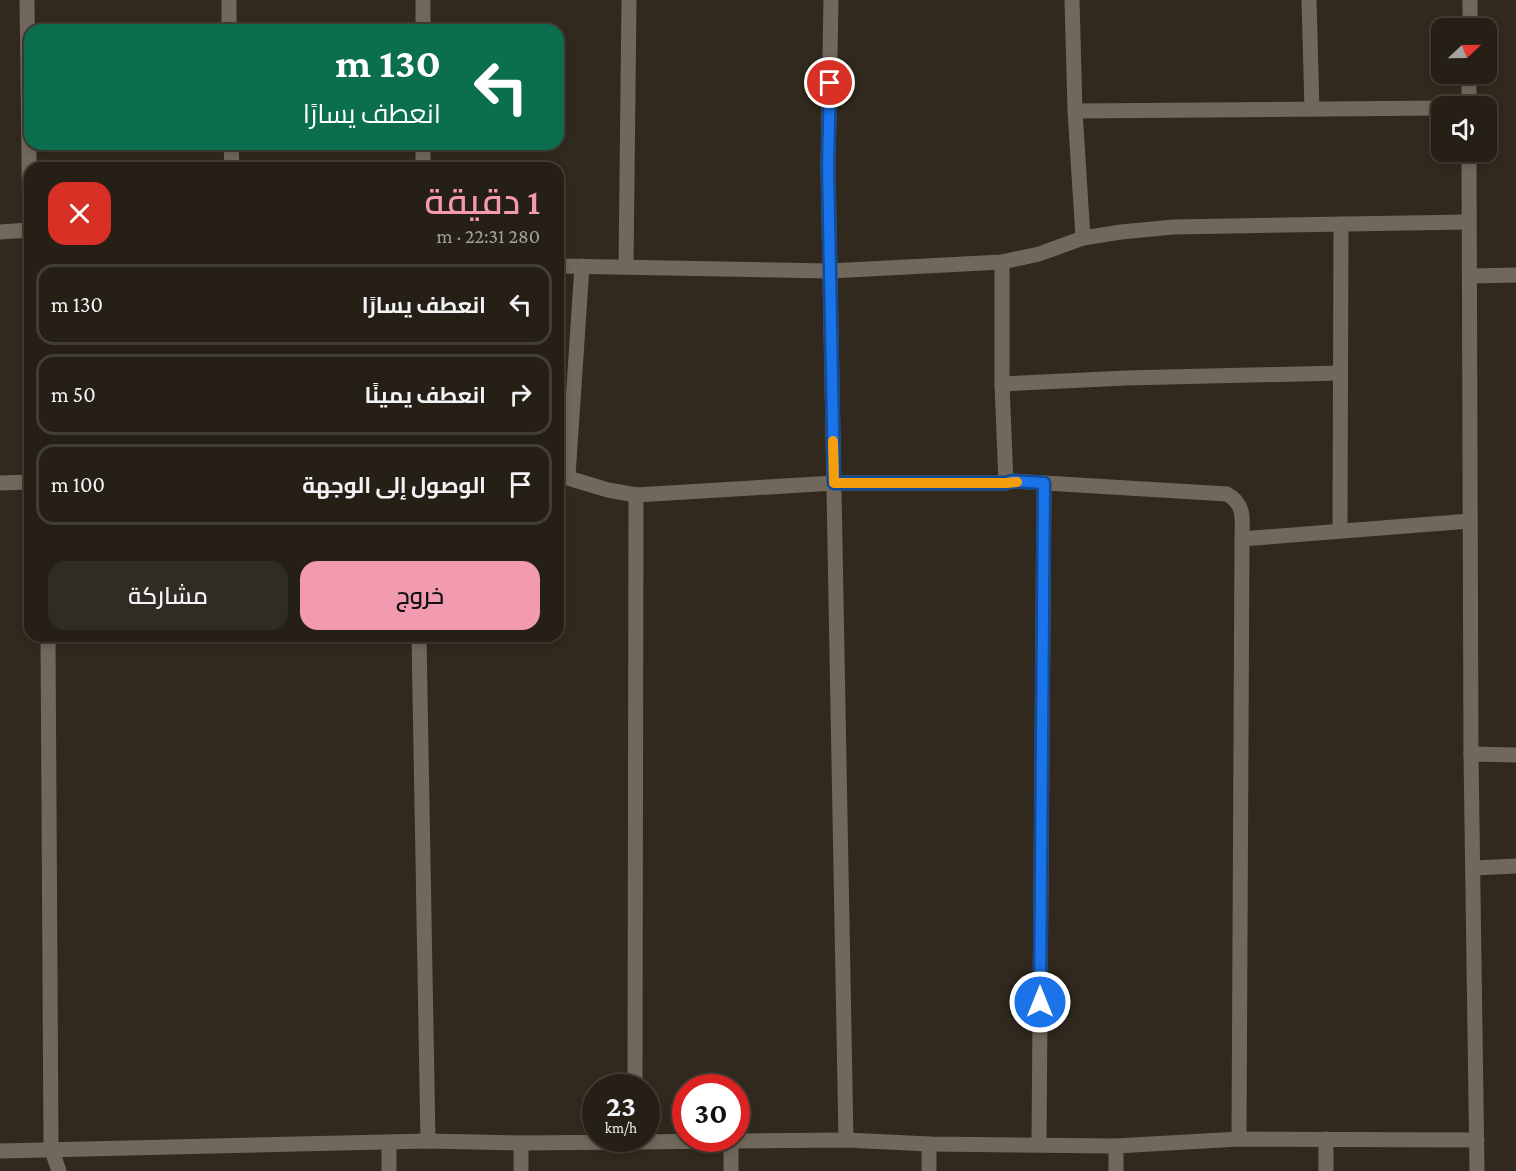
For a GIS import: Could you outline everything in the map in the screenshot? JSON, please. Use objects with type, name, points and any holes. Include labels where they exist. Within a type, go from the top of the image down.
[{"type":"street","points":[[27,0],[27,24]]},
{"type":"street","points":[[229,0],[229,24]]},
{"type":"street","points":[[423,0],[423,24]]},
{"type":"street","points":[[626,267],[629,0]]},
{"type":"street","points":[[831,0],[828,166],[846,1140]]},
{"type":"street","points":[[1072,0],[1075,111],[1083,238]]},
{"type":"street","points":[[1309,0],[1312,109]]},
{"type":"street","points":[[1470,0],[1470,18]]},
{"type":"street","points":[[1075,111],[1431,108]]},
{"type":"street","points":[[1469,162],[1471,754],[1477,1171]]},
{"type":"street","points":[[564,266],[830,271],[1002,262],[1039,254],[1083,238],[1173,227],[1468,222]]},
{"type":"street","points":[[1340,531],[1341,224]]},
{"type":"street","points":[[0,232],[24,230]]},
{"type":"street","points":[[1002,262],[1002,384],[1006,483]]},
{"type":"street","points":[[564,464],[582,266]]},
{"type":"street","points":[[1470,276],[1516,275]]},
{"type":"street","points":[[1002,384],[1126,378],[1340,373]]},
{"type":"street","points":[[564,475],[608,490],[636,495],[834,483],[1006,483],[1012,481],[1227,494],[1235,499],[1241,509],[1242,539],[1239,1139]]},
{"type":"street","points":[[0,483],[24,482]]},
{"type":"street","points":[[1039,1144],[1044,483]]},
{"type":"street","points":[[635,1074],[636,495]]},
{"type":"street","points":[[1242,539],[1470,521]]},
{"type":"street","points":[[48,642],[51,1148],[59,1171]]},
{"type":"street","points":[[419,642],[428,1141]]},
{"type":"street","points":[[1471,754],[1516,755]]},
{"type":"street","points":[[1474,868],[1516,866]]},
{"type":"street","points":[[750,1140],[1116,1146],[1239,1139],[1477,1140]]},
{"type":"street","points":[[1326,1139],[1326,1171]]},
{"type":"street","points":[[0,1151],[51,1148],[428,1141],[582,1141]]},
{"type":"street","points":[[389,1143],[389,1171]]},
{"type":"street","points":[[521,1143],[521,1171]]},
{"type":"street","points":[[929,1144],[929,1171]]},
{"type":"street","points":[[1116,1146],[1116,1171]]},
{"type":"street","points":[[731,1152],[731,1171]]},
{"type":"slow traffic","points":[[833,441],[834,483],[1017,482]]},
{"type":"route","points":[[830,83],[828,166],[834,483],[1006,483],[1012,481],[1044,483],[1040,1002]]}]
